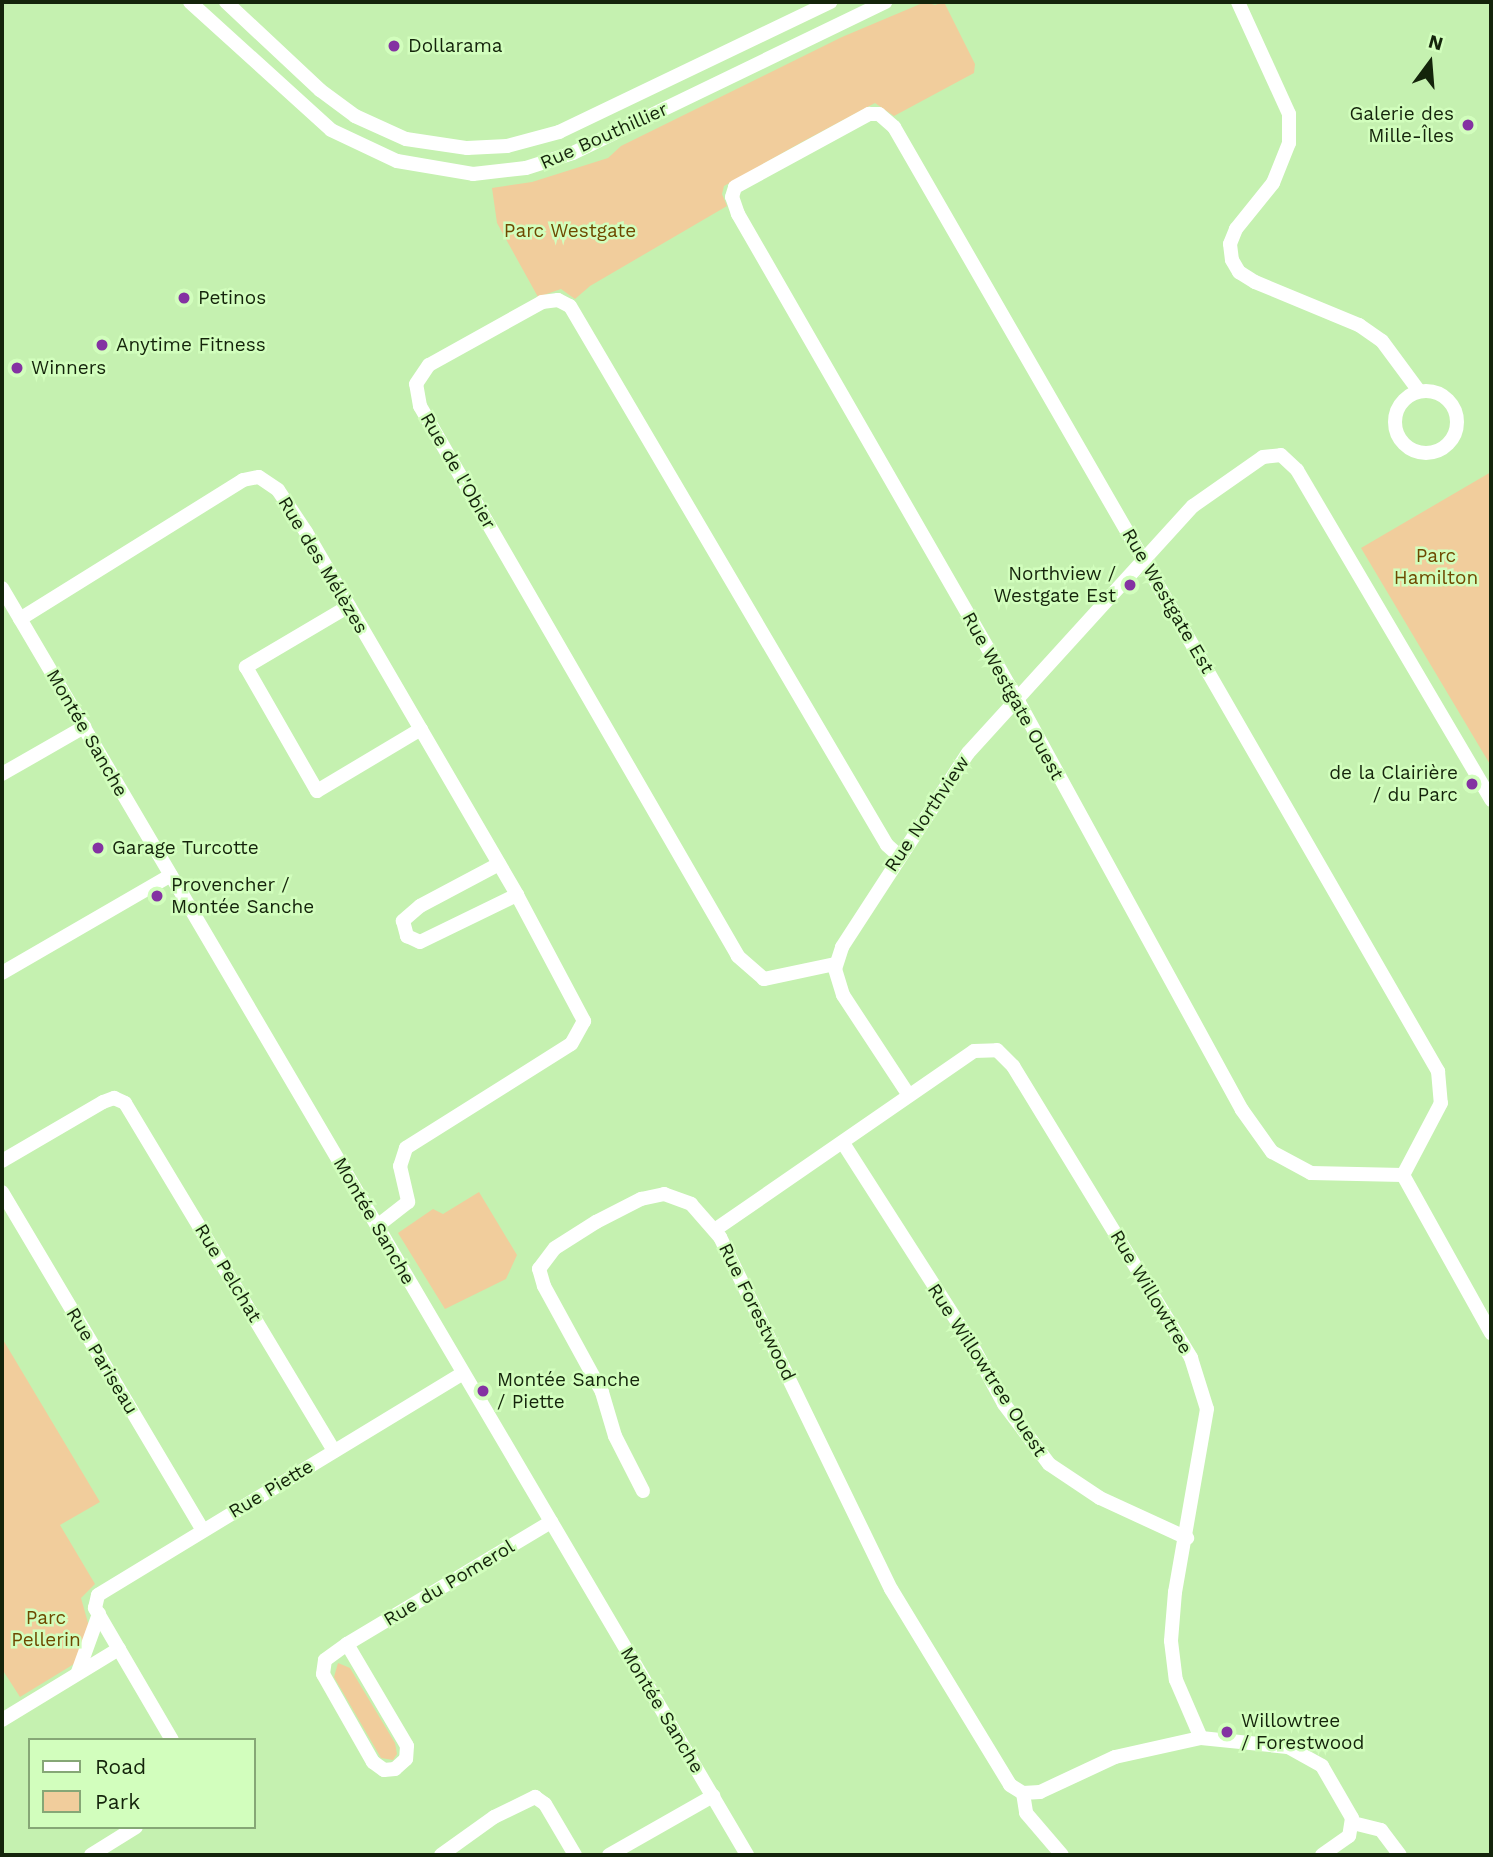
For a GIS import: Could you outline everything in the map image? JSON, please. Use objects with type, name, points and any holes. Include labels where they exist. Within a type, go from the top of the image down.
[{"type":"street","name":"Rue Bouthillier","points":[[190,2],[331,130],[397,161],[472,174],[526,168],[573,153],[885,2]]},
{"type":"street","name":"Rue Bouthillier","points":[[226,2],[320,90],[355,116],[415,141],[479,148],[521,144],[559,132],[830,2]]},
{"type":"street","points":[[1238,2],[1289,114],[1289,143],[1273,183],[1236,229],[1230,244],[1232,260],[1239,272],[1255,282],[1359,325],[1382,341],[1419,391],[1440,393],[1457,415],[1454,437],[1431,453],[1405,445],[1395,426],[1398,407],[1419,391]]},
{"type":"street","name":"Rue Westgate Est","points":[[801,149],[869,114],[890,122],[1438,1071],[1441,1103],[1403,1175]]},
{"type":"street","name":"Rue Westgate Ouest","points":[[801,149],[736,187],[734,207],[1017,701],[1242,1110],[1272,1152],[1311,1173],[1403,1175]]},
{"type":"street","name":"Rue de l'Obier","points":[[835,964],[764,979],[738,956],[420,406],[416,384],[429,365],[542,302],[558,299],[570,306],[887,845],[898,855]]},
{"type":"street","name":"Rue Northview","points":[[835,964],[898,855],[960,762],[1143,560],[1219,485],[1266,455],[1285,457],[1491,799]]},
{"type":"street","name":"Rue des Mélèzes","points":[[20,619],[243,480],[259,477],[278,490],[349,606],[517,895],[584,1021],[571,1044],[406,1148],[400,1166],[408,1202],[377,1226]]},
{"type":"street","name":"Montée Sanche","points":[[2,588],[747,1855]]},
{"type":"street","points":[[349,606],[246,667],[317,790],[421,729]]},
{"type":"street","points":[[2,774],[84,727]]},
{"type":"street","points":[[499,864],[419,906],[403,921],[407,936],[420,942],[517,895]]},
{"type":"street","points":[[2,973],[171,875]]},
{"type":"street","points":[[835,964],[847,1003],[908,1094]]},
{"type":"street","name":"Rue Willowtree","points":[[716,1229],[974,1051],[997,1050],[1013,1066],[1191,1358],[1207,1409],[1195,1464],[1187,1538],[1175,1592],[1172,1661],[1201,1738]]},
{"type":"street","name":"Rue Pelchat","points":[[2,1161],[103,1102],[118,1098],[128,1107],[334,1451]]},
{"type":"street","name":"Rue Willowtree Ouest","points":[[843,1143],[972,1345],[1004,1404],[1049,1464],[1100,1498],[1187,1538]]},
{"type":"street","points":[[1403,1175],[1491,1334]]},
{"type":"street","name":"Rue Pariseau","points":[[2,1192],[203,1530]]},
{"type":"street","name":"Rue Forestwood","points":[[643,1491],[615,1436],[602,1392],[544,1286],[540,1266],[575,1236],[650,1195],[684,1199],[716,1229],[891,1589],[996,1767],[1013,1789],[1023,1793],[1026,1813],[1062,1855]]},
{"type":"street","name":"Rue Piette","points":[[78,1673],[99,1614],[94,1604],[100,1593],[463,1373]]},
{"type":"street","name":"Rue du Pomerol","points":[[347,1644],[407,1746],[406,1759],[395,1769],[384,1770],[373,1762],[323,1674],[325,1660],[347,1644],[551,1522]]},
{"type":"street","points":[[99,1614],[171,1738]]},
{"type":"street","points":[[2,1720],[119,1648]]},
{"type":"street","points":[[1023,1793],[1046,1791],[1127,1754],[1201,1738],[1288,1747],[1310,1756],[1332,1779],[1353,1823],[1349,1836],[1322,1855]]},
{"type":"street","points":[[609,1855],[713,1796]]},
{"type":"street","points":[[441,1855],[494,1818],[535,1797],[545,1804],[575,1855]]},
{"type":"street","points":[[1353,1823],[1381,1830],[1400,1855]]},
{"type":"street","points":[[99,1853],[133,1829]]},
{"type":"green space","name":"Parc Westgate","points":[[925,2],[935,5],[944,2],[975,64],[974,73],[894,116],[875,103],[724,186],[722,194],[727,206],[590,286],[575,299],[561,289],[538,297],[497,223],[492,188],[532,182],[608,158],[621,146],[842,37]]},
{"type":"green space","name":"Parc Hamilton","points":[[1491,472],[1491,766],[1361,548]]},
{"type":"green space","points":[[479,1192],[517,1255],[506,1279],[445,1309],[398,1233],[433,1209],[443,1214]]},
{"type":"green space","name":"Parc Pellerin","points":[[2,1338],[100,1502],[60,1525],[95,1584],[81,1598],[90,1630],[74,1664],[20,1697],[2,1669]]},
{"type":"green space","points":[[338,1663],[350,1668],[395,1743],[397,1754],[393,1760],[381,1758],[334,1677]]},
{"type":"place","name":"Dollarama","points":[[394,46]]},
{"type":"place","name":"Galerie des Mille-Îles","points":[[1468,125]]},
{"type":"place","name":"Petinos","points":[[184,298]]},
{"type":"place","name":"Anytime Fitness","points":[[102,345]]},
{"type":"place","name":"Winners","points":[[17,368]]},
{"type":"place","name":"Northview / Westgate Est","points":[[1130,585]]},
{"type":"place","name":"de la Clairière / du Parc","points":[[1472,784]]},
{"type":"place","name":"Garage Turcotte","points":[[98,848]]},
{"type":"place","name":"Provencher / Montée Sanche","points":[[157,896]]},
{"type":"place","name":"Montée Sanche / Piette","points":[[483,1391]]},
{"type":"place","name":"Willowtree / Forestwood","points":[[1227,1732]]}]
